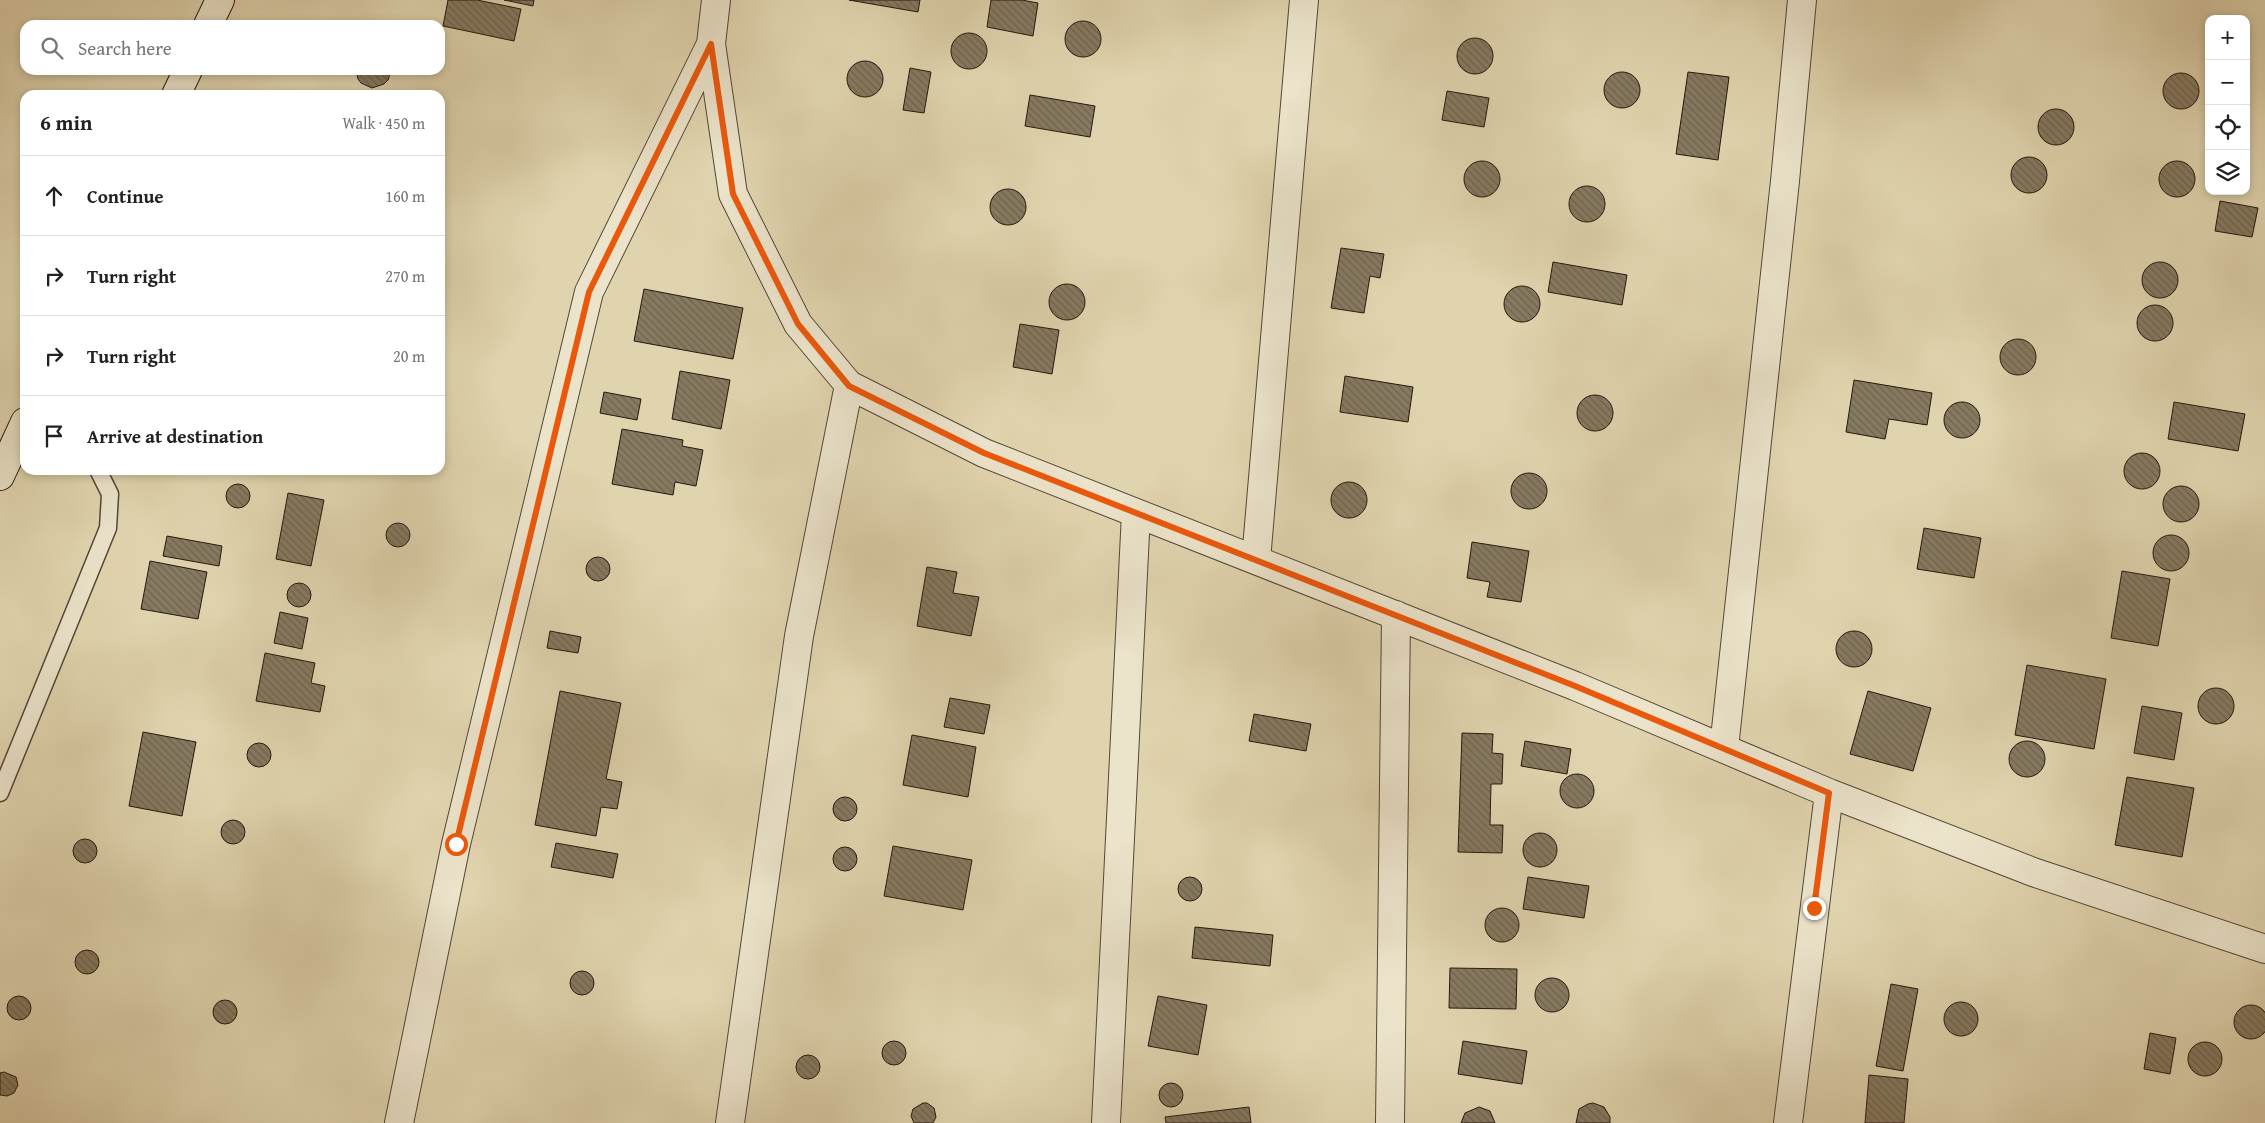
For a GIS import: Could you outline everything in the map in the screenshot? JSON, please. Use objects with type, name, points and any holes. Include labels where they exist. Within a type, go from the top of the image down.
[{"type":"street","points":[[210,20],[220,0]]},
{"type":"street","points":[[716,0],[711,44],[733,194],[798,324],[849,386],[984,453],[1396,615],[1724,748],[1829,793],[2033,872],[2265,949]]},
{"type":"street","points":[[1256,560],[1304,0]]},
{"type":"street","points":[[1724,748],[1785,181],[1802,0]]},
{"type":"street","points":[[399,1123],[456,844],[589,292],[711,44]]},
{"type":"street","points":[[178,90],[186,75]]},
{"type":"street","points":[[730,1123],[798,636],[849,386]]},
{"type":"street","points":[[0,476],[20,433]]},
{"type":"street","points":[[1106,1123],[1136,513]]},
{"type":"street","points":[[1390,1123],[1396,615]]},
{"type":"street","points":[[1788,1123],[1829,793]]},
{"type":"lane","points":[[0,792],[108,528],[110,494],[100,475]]},
{"type":"building","points":[[448,0],[477,0],[521,9],[514,41],[445,26],[444,20]]},
{"type":"building","points":[[504,0],[534,0],[533,6]]},
{"type":"building","points":[[849,0],[920,0],[918,12]]},
{"type":"building","points":[[991,0],[1022,0],[1038,3],[1033,36],[987,27]]},
{"type":"building","points":[[1083,21],[1095,27],[1101,39],[1095,51],[1083,57],[1071,51],[1065,39],[1071,27]]},
{"type":"building","points":[[969,33],[981,39],[987,51],[981,63],[969,69],[957,63],[951,51],[957,39]]},
{"type":"building","points":[[1475,38],[1488,43],[1493,56],[1488,69],[1475,74],[1462,69],[1457,56],[1462,43]]},
{"type":"building","points":[[865,61],[877,67],[883,79],[877,91],[865,97],[853,91],[847,79],[853,67]]},
{"type":"building","points":[[910,68],[931,72],[924,113],[903,110]]},
{"type":"building","points":[[1622,72],[1634,78],[1640,90],[1634,102],[1622,108],[1610,102],[1604,90],[1610,78]]},
{"type":"building","points":[[1688,72],[1729,77],[1718,160],[1676,154]]},
{"type":"building","points":[[2181,73],[2194,78],[2199,91],[2194,104],[2181,109],[2168,104],[2163,91],[2168,78]]},
{"type":"building","points":[[357,75],[390,75],[384,84],[372,88],[361,83]]},
{"type":"building","points":[[1447,91],[1489,98],[1484,127],[1442,120]]},
{"type":"building","points":[[1030,95],[1095,106],[1090,137],[1025,126]]},
{"type":"building","points":[[2056,109],[2068,115],[2074,127],[2068,139],[2056,145],[2044,139],[2038,127],[2044,115]]},
{"type":"building","points":[[2029,157],[2041,163],[2047,175],[2041,187],[2029,193],[2017,187],[2011,175],[2017,163]]},
{"type":"building","points":[[1482,161],[1494,167],[1500,179],[1494,191],[1482,197],[1470,191],[1464,179],[1470,167]]},
{"type":"building","points":[[2177,161],[2189,167],[2195,179],[2189,191],[2177,197],[2165,191],[2159,179],[2165,167]]},
{"type":"building","points":[[1587,186],[1599,192],[1605,204],[1599,216],[1587,222],[1575,216],[1569,204],[1575,192]]},
{"type":"building","points":[[1008,189],[1021,194],[1026,207],[1021,220],[1008,225],[995,220],[990,207],[995,194]]},
{"type":"building","points":[[2220,201],[2258,208],[2252,237],[2215,231]]},
{"type":"building","points":[[1341,248],[1384,254],[1380,278],[1370,276],[1364,313],[1331,308]]},
{"type":"building","points":[[1553,262],[1627,275],[1622,305],[1548,292]]},
{"type":"building","points":[[2160,262],[2173,267],[2178,280],[2173,293],[2160,298],[2147,293],[2142,280],[2147,267]]},
{"type":"building","points":[[1067,284],[1079,290],[1085,302],[1079,314],[1067,320],[1055,314],[1049,302],[1055,290]]},
{"type":"building","points":[[1522,286],[1534,292],[1540,304],[1534,316],[1522,322],[1510,316],[1504,304],[1510,292]]},
{"type":"building","points":[[644,289],[743,308],[733,359],[634,341]]},
{"type":"building","points":[[2155,305],[2167,311],[2173,323],[2167,335],[2155,341],[2143,335],[2137,323],[2143,311]]},
{"type":"building","points":[[1020,324],[1059,330],[1052,374],[1013,367]]},
{"type":"building","points":[[2018,339],[2030,345],[2036,357],[2030,369],[2018,375],[2006,369],[2000,357],[2006,345]]},
{"type":"building","points":[[680,371],[730,380],[721,429],[672,419]]},
{"type":"building","points":[[1345,376],[1413,387],[1408,422],[1340,412]]},
{"type":"building","points":[[1854,380],[1932,393],[1927,425],[1889,419],[1885,439],[1846,432]]},
{"type":"building","points":[[604,392],[641,399],[637,420],[600,413]]},
{"type":"building","points":[[1595,395],[1607,401],[1613,413],[1607,425],[1595,431],[1583,425],[1577,413],[1583,401]]},
{"type":"building","points":[[1962,402],[1974,408],[1980,420],[1974,432],[1962,438],[1950,432],[1944,420],[1950,408]]},
{"type":"building","points":[[2174,402],[2245,414],[2238,451],[2168,439]]},
{"type":"building","points":[[622,429],[683,440],[682,446],[703,450],[696,486],[675,482],[673,495],[612,484]]},
{"type":"building","points":[[2142,453],[2155,458],[2160,471],[2155,484],[2142,489],[2129,484],[2124,471],[2129,458]]},
{"type":"building","points":[[1529,473],[1542,478],[1547,491],[1542,504],[1529,509],[1516,504],[1511,491],[1516,478]]},
{"type":"building","points":[[1349,482],[1361,488],[1367,500],[1361,512],[1349,518],[1337,512],[1331,500],[1337,488]]},
{"type":"building","points":[[238,484],[247,487],[250,496],[247,505],[238,508],[229,505],[226,496],[229,487]]},
{"type":"building","points":[[2181,486],[2193,492],[2199,504],[2193,516],[2181,522],[2169,516],[2163,504],[2169,492]]},
{"type":"building","points":[[288,493],[324,500],[311,566],[276,559]]},
{"type":"building","points":[[398,523],[407,526],[410,535],[407,544],[398,547],[389,544],[386,535],[389,526]]},
{"type":"building","points":[[1924,528],[1981,538],[1974,578],[1917,569]]},
{"type":"building","points":[[2171,535],[2183,541],[2189,553],[2183,565],[2171,571],[2159,565],[2153,553],[2159,541]]},
{"type":"building","points":[[167,536],[222,546],[219,566],[163,556]]},
{"type":"building","points":[[1472,542],[1529,551],[1521,602],[1487,597],[1490,582],[1467,578]]},
{"type":"building","points":[[598,557],[607,560],[610,569],[607,578],[598,581],[589,578],[586,569],[589,560]]},
{"type":"building","points":[[150,561],[207,572],[198,619],[141,609]]},
{"type":"building","points":[[927,567],[957,572],[953,593],[979,597],[971,636],[917,626]]},
{"type":"building","points":[[2122,571],[2170,579],[2158,646],[2111,638]]},
{"type":"building","points":[[299,583],[308,586],[311,595],[308,604],[299,607],[290,604],[287,595],[290,586]]},
{"type":"building","points":[[280,612],[308,618],[302,649],[274,643]]},
{"type":"building","points":[[550,631],[581,637],[578,653],[547,648]]},
{"type":"building","points":[[1854,631],[1866,637],[1872,649],[1866,661],[1854,667],[1842,661],[1836,649],[1842,637]]},
{"type":"building","points":[[265,653],[315,663],[311,683],[325,686],[320,712],[256,701]]},
{"type":"building","points":[[2027,665],[2106,679],[2094,749],[2015,735]]},
{"type":"building","points":[[2216,688],[2229,693],[2234,706],[2229,719],[2216,724],[2203,719],[2198,706],[2203,693]]},
{"type":"building","points":[[560,691],[621,703],[606,779],[622,782],[617,809],[601,807],[596,836],[535,825]]},
{"type":"building","points":[[1868,691],[1931,708],[1913,771],[1850,754]]},
{"type":"building","points":[[950,698],[990,705],[984,734],[944,727]]},
{"type":"building","points":[[2142,706],[2182,713],[2174,760],[2134,753]]},
{"type":"building","points":[[1254,714],[1311,724],[1306,751],[1249,741]]},
{"type":"building","points":[[143,732],[196,742],[182,816],[129,806]]},
{"type":"building","points":[[1462,733],[1493,734],[1492,753],[1503,754],[1502,784],[1491,784],[1490,825],[1503,825],[1502,853],[1458,852]]},
{"type":"building","points":[[912,735],[976,747],[968,797],[903,785]]},
{"type":"building","points":[[1525,741],[1571,749],[1567,774],[1521,766]]},
{"type":"building","points":[[2027,741],[2039,747],[2045,759],[2039,771],[2027,777],[2015,771],[2009,759],[2015,747]]},
{"type":"building","points":[[259,743],[268,746],[271,755],[268,764],[259,767],[250,764],[247,755],[250,746]]},
{"type":"building","points":[[1577,774],[1589,779],[1594,791],[1589,803],[1577,808],[1565,803],[1560,791],[1565,779]]},
{"type":"building","points":[[2127,777],[2194,788],[2182,857],[2115,845]]},
{"type":"building","points":[[845,797],[854,800],[857,809],[854,818],[845,821],[836,818],[833,809],[836,800]]},
{"type":"building","points":[[233,820],[242,823],[245,832],[242,841],[233,844],[224,841],[221,832],[224,823]]},
{"type":"building","points":[[1540,833],[1552,838],[1557,850],[1552,862],[1540,867],[1528,862],[1523,850],[1528,838]]},
{"type":"building","points":[[85,839],[94,842],[97,851],[94,860],[85,863],[76,860],[73,851],[76,842]]},
{"type":"building","points":[[556,843],[618,854],[613,878],[551,867]]},
{"type":"building","points":[[893,846],[972,860],[963,910],[884,896]]},
{"type":"building","points":[[845,847],[854,850],[857,859],[854,868],[845,871],[836,868],[833,859],[836,850]]},
{"type":"building","points":[[1190,877],[1199,880],[1202,889],[1199,898],[1190,901],[1181,898],[1178,889],[1181,880]]},
{"type":"building","points":[[1528,877],[1589,886],[1584,918],[1523,909]]},
{"type":"building","points":[[1502,908],[1509,909],[1514,913],[1518,918],[1518,932],[1514,937],[1509,941],[1502,942],[1495,941],[1490,937],[1486,932],[1485,925],[1486,918],[1490,913],[1495,909]]},
{"type":"building","points":[[1195,927],[1273,935],[1270,966],[1192,958]]},
{"type":"building","points":[[87,950],[96,953],[99,962],[96,971],[87,974],[78,971],[75,962],[78,953]]},
{"type":"building","points":[[1450,968],[1517,969],[1516,1009],[1449,1008]]},
{"type":"building","points":[[582,971],[591,974],[594,983],[591,992],[582,995],[573,992],[570,983],[573,974]]},
{"type":"building","points":[[1552,978],[1564,983],[1569,995],[1564,1007],[1552,1012],[1540,1007],[1535,995],[1540,983]]},
{"type":"building","points":[[1891,984],[1918,989],[1903,1071],[1876,1066]]},
{"type":"building","points":[[19,996],[28,999],[31,1008],[28,1017],[19,1020],[10,1017],[7,1008],[10,999]]},
{"type":"building","points":[[1158,996],[1207,1005],[1198,1055],[1148,1046]]},
{"type":"building","points":[[225,1000],[234,1003],[237,1012],[234,1021],[225,1024],[216,1021],[213,1012],[216,1003]]},
{"type":"building","points":[[1961,1002],[1973,1007],[1978,1019],[1973,1031],[1961,1036],[1949,1031],[1944,1019],[1949,1007]]},
{"type":"building","points":[[2251,1005],[2263,1010],[2266,1016],[2266,1028],[2263,1034],[2251,1039],[2239,1034],[2234,1022],[2239,1010]]},
{"type":"building","points":[[2150,1033],[2176,1038],[2170,1074],[2144,1069]]},
{"type":"building","points":[[894,1041],[903,1044],[906,1053],[903,1062],[894,1065],[885,1062],[882,1053],[885,1044]]},
{"type":"building","points":[[1463,1041],[1527,1051],[1522,1084],[1458,1074]]},
{"type":"building","points":[[2205,1042],[2217,1047],[2222,1059],[2217,1071],[2205,1076],[2193,1071],[2188,1059],[2193,1047]]},
{"type":"building","points":[[808,1055],[817,1058],[820,1067],[817,1076],[808,1079],[799,1076],[796,1067],[799,1058]]},
{"type":"building","points":[[4,1072],[16,1077],[18,1085],[14,1093],[7,1096],[0,1095],[0,1073]]},
{"type":"building","points":[[1869,1075],[1908,1079],[1904,1123],[1865,1123]]},
{"type":"building","points":[[1171,1083],[1180,1086],[1183,1095],[1180,1104],[1171,1107],[1162,1104],[1159,1095],[1162,1086]]},
{"type":"building","points":[[923,1103],[927,1103],[934,1108],[936,1117],[933,1123],[914,1123],[911,1116],[913,1109]]},
{"type":"building","points":[[1593,1103],[1604,1107],[1610,1117],[1610,1123],[1576,1123],[1579,1109]]},
{"type":"building","points":[[1249,1107],[1251,1123],[1166,1123],[1165,1117]]},
{"type":"building","points":[[1479,1107],[1490,1111],[1495,1123],[1461,1123],[1465,1113]]},
{"type":"route","points":[[456,844],[589,292],[711,44],[733,194],[798,324],[849,386],[984,453],[1575,686],[1829,793],[1814,908]]}]
